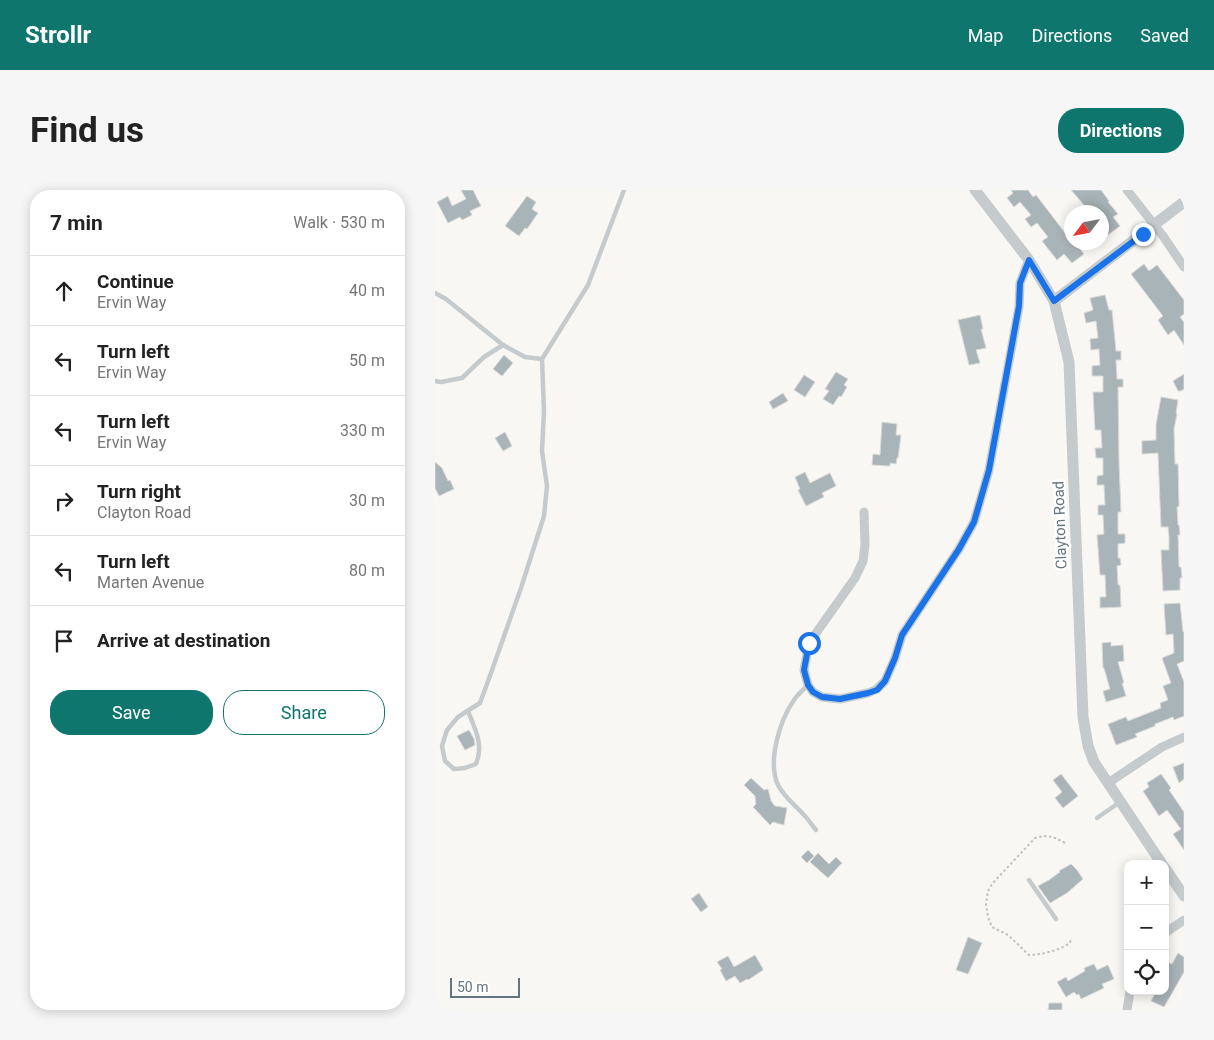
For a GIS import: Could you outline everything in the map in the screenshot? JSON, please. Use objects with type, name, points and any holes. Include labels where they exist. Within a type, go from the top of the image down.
[{"type":"street","name":"Clayton Road","points":[[975,190],[1029,260],[1054,301],[1069,362],[1083,716],[1088,746],[1094,762],[1159,860]]},
{"type":"street","points":[[1127,190],[1184,267]]},
{"type":"street","points":[[1054,301],[1184,202]]},
{"type":"street","points":[[864,512],[865,545],[863,561],[855,578],[809,643],[804,670],[808,685],[813,692],[822,697],[840,699],[868,693],[877,690],[885,681],[902,635],[959,549],[974,522],[989,470],[1019,306],[1020,283],[1029,260]]},
{"type":"street","points":[[1108,783],[1162,746],[1184,737]]},
{"type":"street","name":"Clayton Road","points":[[1169,875],[1184,896]]},
{"type":"street","points":[[1169,930],[1184,920]]},
{"type":"street","points":[[1127,1010],[1129,995]]},
{"type":"lane","points":[[468,711],[479,742],[479,756],[476,764],[454,769],[445,761],[442,746],[447,730],[458,717],[480,703],[521,588],[544,516],[547,486],[542,451],[544,411],[543,359],[587,285],[624,190]]},
{"type":"lane","points":[[435,293],[446,299],[503,345],[525,357],[543,359]]},
{"type":"lane","points":[[435,381],[441,382],[462,378],[483,357],[503,345]]},
{"type":"lane","points":[[808,685],[795,698],[780,729],[774,750],[775,771],[778,784],[786,796],[816,830]]},
{"type":"lane","points":[[1097,818],[1121,802]]},
{"type":"lane","points":[[1029,880],[1056,918]]},
{"type":"path","points":[[1065,843],[1054,837],[1043,836],[1035,838],[992,884],[988,890],[986,904],[992,927],[1008,935],[1029,954],[1043,954],[1060,949],[1070,943],[1071,938]]},
{"type":"building","points":[[461,190],[473,190],[481,206],[470,211],[472,215],[462,220],[460,217],[448,223],[437,202],[448,196],[452,206],[466,199]]},
{"type":"building","points":[[1011,190],[1028,190],[1033,197],[1036,195],[1064,231],[1064,250],[1081,250],[1084,254],[1072,263],[1064,254],[1057,260],[1042,241],[1048,237],[1037,223],[1031,227],[1025,219],[1031,215],[1020,202],[1014,207],[1007,198],[1013,193]]},
{"type":"building","points":[[1071,190],[1101,190],[1118,214],[1113,217],[1120,226],[1109,234],[1109,205],[1084,205]]},
{"type":"building","points":[[527,196],[536,202],[532,209],[538,213],[527,229],[525,228],[519,236],[505,226]]},
{"type":"building","points":[[1144,264],[1149,271],[1157,265],[1184,300],[1184,314],[1180,317],[1184,322],[1184,345],[1174,330],[1168,335],[1158,320],[1163,316],[1131,274]]},
{"type":"building","points":[[1105,295],[1109,310],[1112,310],[1116,351],[1121,351],[1121,360],[1116,360],[1117,379],[1123,379],[1123,387],[1118,387],[1121,512],[1118,512],[1118,534],[1125,534],[1125,543],[1118,544],[1118,558],[1120,558],[1121,565],[1117,566],[1121,607],[1100,608],[1100,597],[1106,597],[1105,575],[1100,575],[1097,535],[1104,534],[1103,515],[1098,515],[1098,505],[1105,505],[1104,485],[1097,485],[1097,476],[1103,475],[1103,458],[1096,458],[1095,448],[1102,448],[1101,430],[1095,430],[1093,392],[1103,392],[1103,376],[1092,376],[1092,366],[1100,365],[1099,349],[1091,350],[1090,339],[1098,338],[1096,321],[1086,323],[1084,313],[1093,310],[1090,298]]},
{"type":"building","points":[[980,315],[983,329],[981,329],[986,348],[976,350],[980,363],[969,365],[958,320]]},
{"type":"building","points":[[504,355],[513,363],[502,376],[493,369]]},
{"type":"building","points":[[836,372],[848,379],[844,385],[847,387],[833,405],[823,399],[829,391],[825,389]]},
{"type":"building","points":[[1184,374],[1184,389],[1178,391],[1173,381]]},
{"type":"building","points":[[804,375],[815,382],[805,397],[794,390]]},
{"type":"building","points":[[783,393],[788,401],[773,409],[769,402]]},
{"type":"building","points":[[1161,397],[1178,400],[1174,429],[1175,464],[1178,464],[1179,567],[1181,567],[1182,578],[1180,578],[1180,590],[1163,591],[1161,550],[1169,550],[1169,536],[1168,527],[1161,527],[1158,453],[1142,454],[1142,441],[1156,440],[1156,425]]},
{"type":"building","points":[[882,422],[897,424],[896,435],[901,435],[896,464],[890,463],[890,466],[872,465],[873,454],[880,455]]},
{"type":"building","points":[[505,432],[512,446],[503,451],[495,438]]},
{"type":"building","points":[[435,462],[442,468],[454,489],[439,496],[435,488]]},
{"type":"building","points":[[805,472],[810,483],[830,473],[836,486],[822,493],[824,497],[806,506],[798,490],[800,489],[795,477]]},
{"type":"building","points":[[1180,603],[1184,632],[1184,661],[1177,664],[1184,682],[1184,716],[1174,720],[1173,717],[1155,724],[1155,726],[1135,734],[1137,737],[1116,745],[1108,724],[1126,717],[1128,721],[1161,708],[1160,703],[1168,700],[1163,686],[1171,683],[1162,658],[1174,653],[1173,634],[1166,635],[1164,604]]},
{"type":"building","points":[[1111,642],[1111,646],[1123,645],[1124,661],[1118,662],[1126,696],[1106,702],[1103,691],[1110,689],[1103,668],[1102,643]]},
{"type":"building","points":[[469,730],[475,745],[465,750],[457,736]]},
{"type":"building","points":[[1184,763],[1184,779],[1179,783],[1173,767]]},
{"type":"building","points":[[1061,774],[1078,796],[1063,808],[1055,798],[1062,792],[1053,780]]},
{"type":"building","points":[[1161,774],[1184,812],[1184,850],[1173,834],[1181,829],[1167,810],[1159,816],[1143,791],[1149,787],[1147,783]]},
{"type":"building","points":[[751,778],[764,790],[768,789],[771,801],[775,806],[787,808],[784,825],[773,822],[770,825],[753,807],[756,804],[755,796],[744,785]]},
{"type":"building","points":[[808,850],[814,856],[807,863],[801,857]]},
{"type":"building","points":[[818,853],[829,864],[836,857],[842,863],[828,878],[810,862]]},
{"type":"building","points":[[1071,864],[1083,879],[1067,893],[1050,903],[1038,886]]},
{"type":"building","points":[[699,893],[708,907],[701,912],[691,899]]},
{"type":"building","points":[[968,937],[982,943],[968,974],[956,970]]},
{"type":"building","points":[[1178,953],[1184,957],[1184,972],[1164,1007],[1151,1001],[1154,995],[1169,995],[1169,962],[1172,964]]},
{"type":"building","points":[[755,955],[763,970],[740,983],[735,976],[726,981],[720,970],[722,969],[717,962],[728,956],[734,967]]},
{"type":"building","points":[[1094,964],[1097,970],[1108,965],[1114,979],[1102,984],[1104,988],[1081,999],[1079,994],[1077,995],[1074,992],[1066,997],[1057,982],[1066,977],[1068,981],[1085,971],[1084,968]]},
{"type":"building","points":[[1049,1003],[1062,1003],[1062,1010],[1048,1010]]},
{"type":"route","points":[[809,643],[804,670],[808,685],[813,692],[822,697],[840,699],[868,693],[877,690],[885,681],[902,635],[959,549],[974,522],[989,470],[1019,306],[1020,283],[1029,260],[1054,301],[1143,234]]}]
